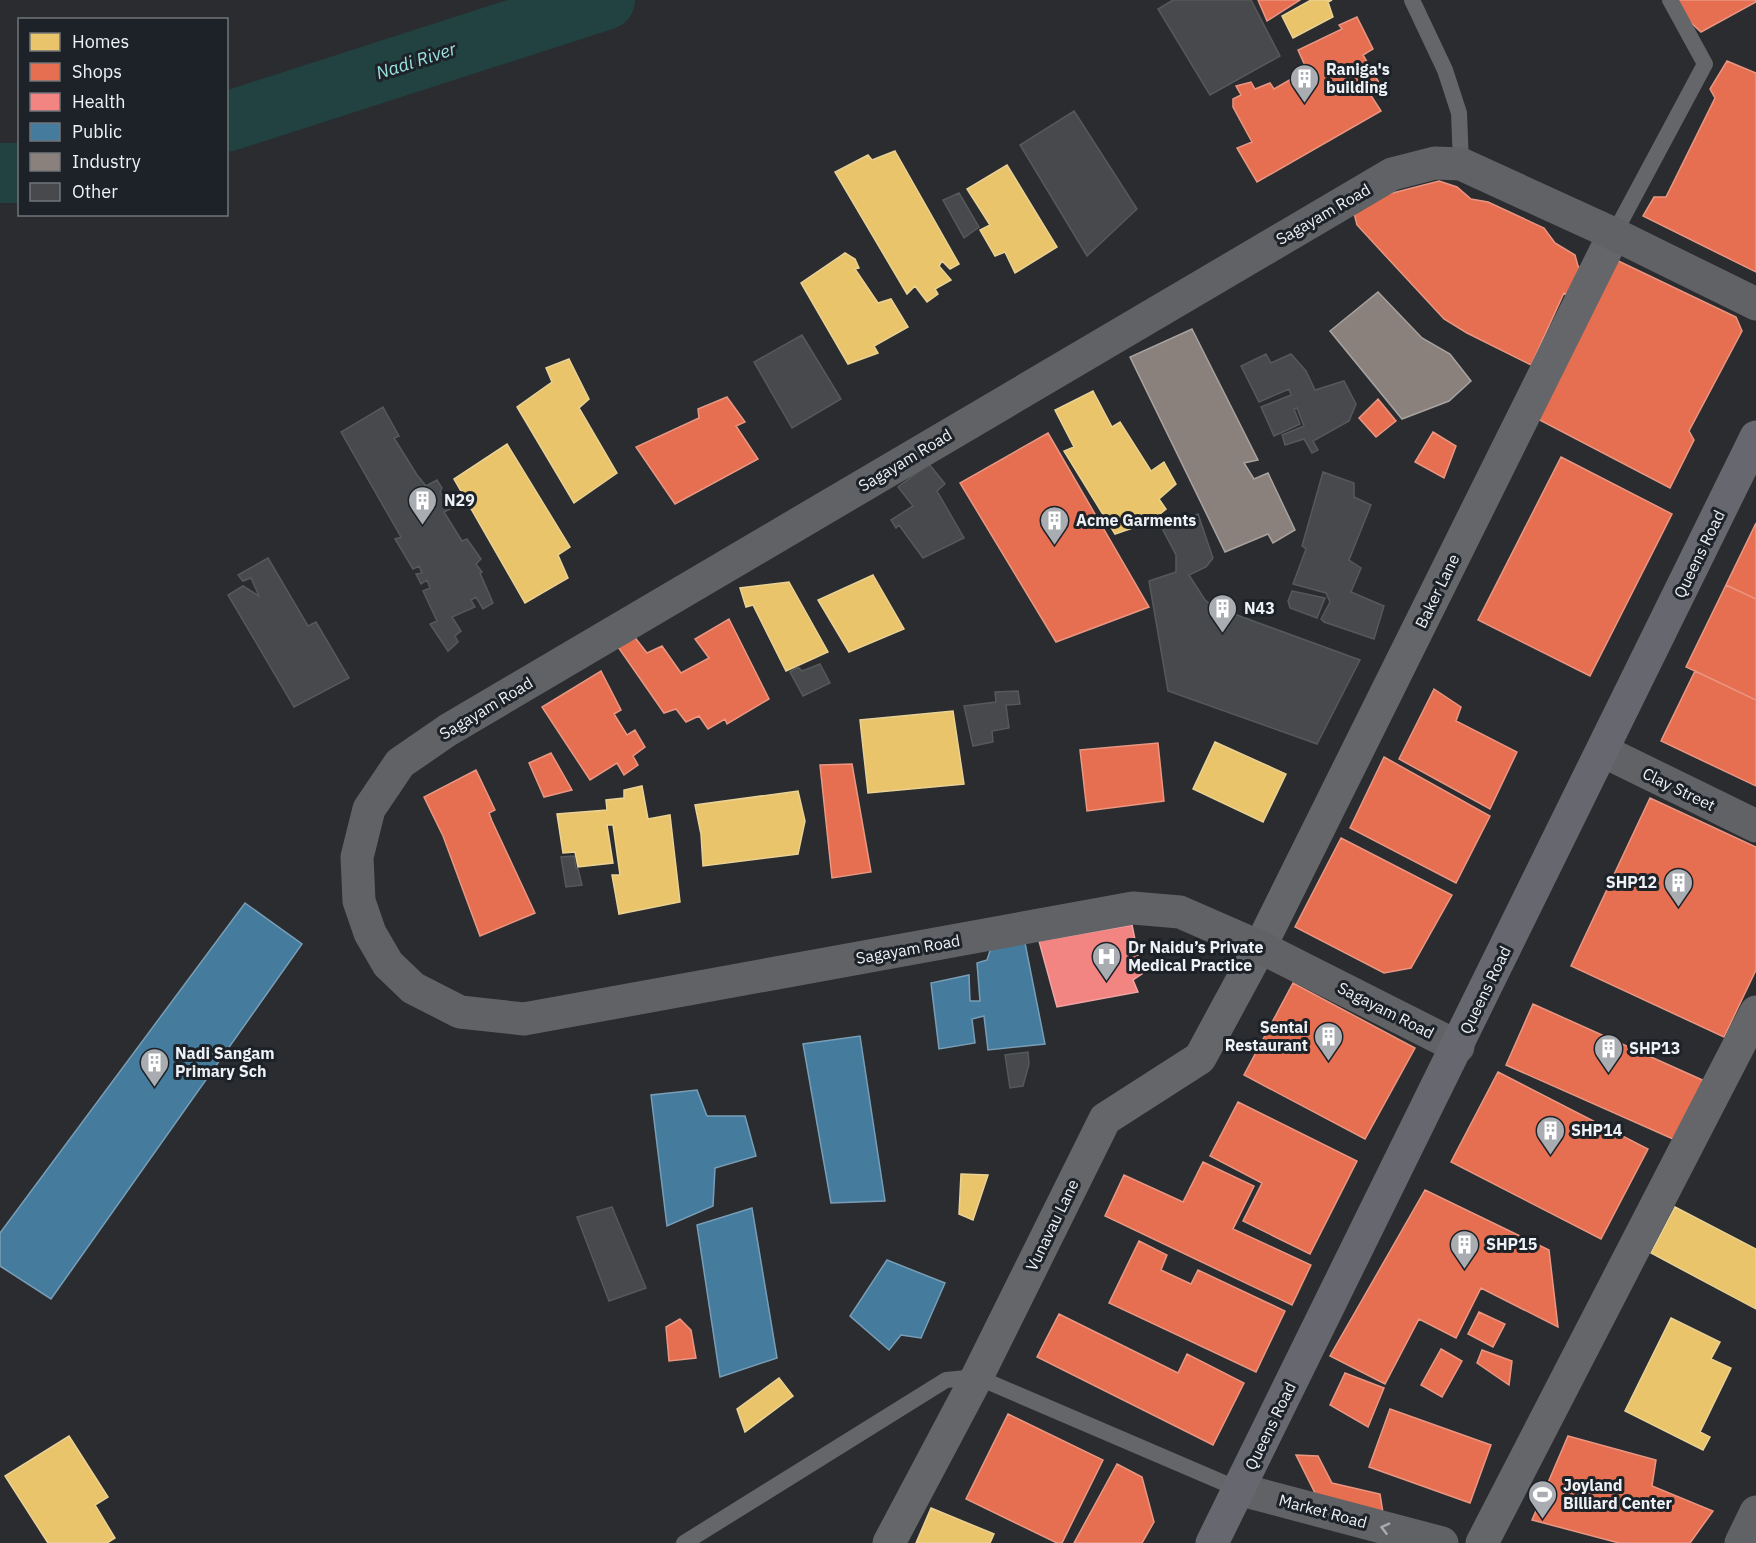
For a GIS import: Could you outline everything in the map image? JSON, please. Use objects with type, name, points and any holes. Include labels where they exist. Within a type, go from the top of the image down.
[{"type":"main road","name":"Queens Road","points":[[1212,1543],[1458,1047],[1756,437]]},
{"type":"street","name":"Sagayam Road","points":[[1458,1047],[1260,947],[1180,912],[1133,908],[524,1018],[460,1012],[412,988],[388,964],[369,933],[359,901],[357,857],[369,809],[399,763],[448,730],[1392,174],[1435,162],[1461,164],[1614,234],[1756,304]]},
{"type":"street","name":"Baker Lane","points":[[1260,947],[1614,234]]},
{"type":"street","name":"Clay Street","points":[[1603,751],[1756,826]]},
{"type":"street","name":"Vunavau Lane","points":[[889,1543],[977,1377],[1105,1119],[1200,1058],[1260,947]]},
{"type":"street","points":[[1482,1543],[1756,1012]]},
{"type":"street","name":"Market Road","points":[[1238,1489],[1442,1543]]},
{"type":"street","points":[[1740,1543],[1756,1512]]},
{"type":"lane","points":[[1412,0],[1445,70],[1459,112],[1461,164]]},
{"type":"lane","points":[[1614,234],[1705,64],[1670,0]]},
{"type":"lane","points":[[684,1543],[946,1380],[977,1377],[1238,1489]]},
{"type":"building: Homes","points":[[1311,0],[1332,0],[1328,2],[1333,17],[1293,38],[1282,16]]},
{"type":"building: Homes","points":[[895,151],[959,264],[950,269],[942,261],[939,266],[951,280],[935,289],[938,294],[927,302],[915,286],[907,294],[835,172],[868,155],[872,160]]},
{"type":"building: Homes","points":[[1007,165],[1057,247],[1015,273],[1005,252],[995,256],[980,230],[990,225],[967,189]]},
{"type":"building: Homes","points":[[845,253],[855,259],[859,268],[855,269],[878,303],[891,299],[908,327],[874,346],[878,353],[848,364],[801,283]]},
{"type":"building: Homes","points":[[569,359],[589,399],[579,408],[617,473],[574,503],[517,407],[552,382],[546,368]]},
{"type":"building: Homes","points":[[1093,391],[1112,427],[1120,422],[1151,471],[1164,462],[1176,484],[1159,499],[1166,509],[1150,522],[1115,534],[1064,451],[1074,447],[1055,410]]},
{"type":"building: Homes","points":[[507,444],[570,547],[558,555],[568,578],[525,603],[454,479]]},
{"type":"building: Homes","points":[[873,575],[904,629],[849,652],[818,600]]},
{"type":"building: Homes","points":[[789,582],[828,652],[786,671],[753,605],[746,607],[740,588]]},
{"type":"building: Homes","points":[[953,711],[964,784],[868,793],[860,720]]},
{"type":"building: Homes","points":[[1215,742],[1286,774],[1263,822],[1193,789]]},
{"type":"building: Homes","points":[[642,786],[648,819],[670,815],[680,902],[619,914],[612,875],[620,875],[613,825],[607,825],[613,863],[578,867],[575,852],[563,853],[557,814],[607,810],[606,800],[624,798],[624,790]]},
{"type":"building: Homes","points":[[798,791],[805,821],[798,854],[703,866],[701,834],[695,805]]},
{"type":"building: Homes","points":[[961,1174],[988,1175],[973,1220],[959,1214]]},
{"type":"building: Homes","points":[[1675,1207],[1756,1249],[1756,1309],[1651,1253]]},
{"type":"building: Homes","points":[[1671,1318],[1720,1342],[1711,1359],[1731,1368],[1700,1432],[1710,1437],[1703,1450],[1625,1411]]},
{"type":"building: Homes","points":[[779,1378],[793,1396],[745,1432],[737,1409]]},
{"type":"building: Homes","points":[[69,1436],[108,1497],[95,1505],[115,1538],[107,1543],[48,1543],[5,1476]]},
{"type":"building: Homes","points":[[931,1508],[994,1534],[990,1543],[916,1543]]},
{"type":"building: Shops","points":[[1258,0],[1300,0],[1267,21]]},
{"type":"building: Shops","points":[[1677,0],[1756,0],[1756,2],[1701,32],[1686,18]]},
{"type":"building: Shops","name":"Raniga's building","points":[[1357,17],[1373,49],[1363,55],[1381,86],[1370,94],[1381,111],[1257,182],[1237,148],[1252,142],[1233,107],[1233,99],[1241,95],[1236,86],[1251,82],[1255,89],[1270,83],[1274,89],[1307,70],[1298,50],[1342,29],[1339,25]]},
{"type":"building: Shops","points":[[1727,61],[1756,73],[1756,272],[1643,216],[1654,197],[1666,197],[1715,98],[1710,89]]},
{"type":"building: Shops","points":[[1439,181],[1457,187],[1471,199],[1488,202],[1544,228],[1555,243],[1575,255],[1578,266],[1591,276],[1578,299],[1564,293],[1531,365],[1444,319],[1357,225],[1353,209],[1381,196]]},
{"type":"building: Shops","points":[[1610,257],[1736,317],[1742,331],[1689,431],[1694,440],[1670,488],[1530,415]]},
{"type":"building: Shops","points":[[727,397],[745,422],[736,426],[758,459],[675,504],[636,447],[699,418],[698,409]]},
{"type":"building: Shops","points":[[1378,399],[1396,421],[1376,437],[1359,418]]},
{"type":"building: Shops","points":[[1433,432],[1456,446],[1444,478],[1415,462]]},
{"type":"building: Shops","name":"Acme Garments","points":[[1048,433],[1149,607],[1056,642],[960,483]]},
{"type":"building: Shops","points":[[1561,457],[1672,514],[1590,676],[1478,620]]},
{"type":"building: Shops","points":[[1756,523],[1756,599],[1726,585]]},
{"type":"building: Shops","points":[[1726,585],[1756,599],[1756,700],[1686,667]]},
{"type":"building: Shops","points":[[729,619],[769,699],[727,724],[725,719],[708,729],[699,716],[686,722],[676,709],[664,713],[616,644],[633,635],[647,653],[662,646],[681,673],[709,658],[695,639]]},
{"type":"building: Shops","points":[[601,671],[621,710],[614,714],[627,735],[635,730],[645,747],[633,756],[638,765],[624,775],[617,763],[590,780],[542,707]]},
{"type":"building: Shops","points":[[1695,671],[1756,700],[1756,786],[1661,741]]},
{"type":"building: Shops","points":[[1434,689],[1461,707],[1456,721],[1517,752],[1490,809],[1399,759]]},
{"type":"building: Shops","points":[[1158,743],[1164,801],[1087,811],[1080,750]]},
{"type":"building: Shops","points":[[551,753],[572,790],[544,797],[529,763]]},
{"type":"building: Shops","points":[[1384,757],[1490,816],[1456,883],[1350,828]]},
{"type":"building: Shops","points":[[852,764],[871,872],[832,878],[820,765]]},
{"type":"building: Shops","points":[[476,770],[495,810],[489,813],[492,821],[535,913],[480,936],[443,836],[424,797]]},
{"type":"building: Shops","name":"SHP12","points":[[1650,798],[1756,847],[1756,970],[1724,1037],[1571,966]]},
{"type":"building: Shops","points":[[1341,838],[1452,895],[1411,968],[1384,973],[1295,927]]},
{"type":"building: Shops","name":"Sentai Restaurant","points":[[1293,983],[1415,1048],[1365,1139],[1244,1075]]},
{"type":"building: Shops","name":"SHP13","points":[[1533,1004],[1709,1083],[1682,1143],[1506,1065]]},
{"type":"building: Shops","name":"SHP14","points":[[1498,1072],[1648,1149],[1601,1239],[1451,1162]]},
{"type":"building: Shops","points":[[1238,1102],[1357,1161],[1310,1254],[1243,1221],[1262,1183],[1210,1156]]},
{"type":"building: Shops","points":[[1203,1162],[1254,1186],[1233,1229],[1311,1265],[1292,1305],[1105,1216],[1124,1175],[1183,1202]]},
{"type":"building: Shops","name":"SHP15","points":[[1425,1190],[1549,1250],[1558,1327],[1481,1288],[1456,1338],[1419,1319],[1385,1384],[1330,1356]]},
{"type":"building: Shops","points":[[1139,1241],[1167,1255],[1161,1270],[1191,1284],[1198,1270],[1285,1311],[1256,1372],[1109,1303]]},
{"type":"building: Shops","points":[[1479,1312],[1505,1324],[1493,1347],[1468,1334]]},
{"type":"building: Shops","points":[[1059,1314],[1178,1373],[1187,1354],[1244,1383],[1213,1445],[1037,1357]]},
{"type":"building: Shops","points":[[680,1319],[691,1330],[696,1358],[669,1361],[666,1327]]},
{"type":"building: Shops","points":[[1441,1349],[1462,1361],[1442,1397],[1421,1385]]},
{"type":"building: Shops","points":[[1482,1350],[1512,1361],[1509,1385],[1477,1363]]},
{"type":"building: Shops","points":[[1345,1373],[1384,1388],[1368,1427],[1330,1405]]},
{"type":"building: Shops","points":[[1390,1409],[1491,1445],[1470,1503],[1369,1467]]},
{"type":"building: Shops","points":[[1008,1414],[1103,1460],[1062,1543],[1057,1543],[966,1499]]},
{"type":"building: Shops","points":[[1568,1436],[1656,1460],[1652,1486],[1713,1511],[1690,1543],[1619,1543],[1532,1520]]},
{"type":"building: Shops","points":[[1296,1455],[1318,1456],[1332,1483],[1380,1494],[1383,1513],[1316,1495]]},
{"type":"building: Shops","points":[[1117,1464],[1142,1477],[1154,1522],[1142,1543],[1074,1543]]},
{"type":"building: Health","points":[[1132,925],[1142,974],[1133,980],[1138,992],[1057,1007],[1039,941]]},
{"type":"building: Public","name":"Nadi Sangam Primary Sch","points":[[245,903],[302,944],[51,1299],[0,1266],[0,1233]]},
{"type":"building: Public","points":[[1025,943],[1045,1044],[988,1050],[984,1016],[972,1019],[975,1043],[939,1049],[931,983],[969,975],[970,1001],[980,1001],[977,963],[987,960],[991,948]]},
{"type":"building: Public","points":[[860,1036],[885,1201],[831,1203],[803,1044]]},
{"type":"building: Public","points":[[697,1090],[707,1116],[745,1116],[756,1156],[715,1168],[713,1206],[667,1226],[651,1095]]},
{"type":"building: Public","points":[[752,1208],[777,1358],[720,1377],[697,1225]]},
{"type":"building: Public","points":[[887,1260],[945,1283],[921,1338],[901,1335],[889,1350],[850,1316]]},
{"type":"building: Industry","points":[[1378,292],[1422,338],[1450,354],[1471,381],[1449,401],[1402,419],[1330,331]]},
{"type":"building: Industry","points":[[1192,329],[1258,460],[1244,463],[1254,479],[1268,473],[1295,530],[1273,543],[1268,534],[1225,552],[1130,357]]},
{"type":"building: Other","points":[[1173,0],[1251,0],[1280,56],[1210,95],[1158,9]]},
{"type":"building: Other","points":[[1074,111],[1137,209],[1087,256],[1020,145]]},
{"type":"building: Other","points":[[959,193],[979,227],[964,238],[943,200]]},
{"type":"building: Other","points":[[802,335],[841,399],[792,428],[754,362]]},
{"type":"building: Other","points":[[1266,354],[1271,363],[1291,354],[1306,371],[1315,390],[1344,381],[1356,404],[1349,421],[1313,441],[1318,450],[1312,453],[1304,439],[1285,445],[1282,435],[1304,426],[1297,408],[1294,409],[1300,424],[1274,436],[1261,407],[1291,395],[1289,389],[1259,402],[1241,366]]},
{"type":"building: Other","name":"N29","points":[[383,407],[399,436],[394,438],[417,475],[426,486],[437,480],[442,488],[440,492],[452,508],[444,512],[462,541],[467,539],[481,559],[476,564],[482,572],[480,573],[493,603],[483,609],[476,597],[471,600],[475,607],[452,617],[461,631],[455,636],[458,642],[448,651],[430,624],[437,621],[423,591],[430,588],[427,580],[421,584],[416,574],[422,573],[419,566],[413,569],[395,539],[401,537],[341,432]]},
{"type":"building: Other","points":[[929,464],[945,484],[937,491],[964,538],[923,558],[899,525],[896,528],[891,520],[913,506],[898,487]]},
{"type":"building: Other","points":[[1323,472],[1354,483],[1354,497],[1371,505],[1349,560],[1361,568],[1351,592],[1384,606],[1374,639],[1324,622],[1321,619],[1330,602],[1326,593],[1293,584],[1306,549],[1302,546]]},
{"type":"building: Other","name":"N43","points":[[1198,514],[1213,558],[1206,567],[1189,575],[1205,600],[1215,607],[1360,660],[1317,744],[1168,691],[1149,581],[1176,572],[1176,555],[1163,530],[1164,521],[1175,515],[1181,521]]},
{"type":"building: Other","points":[[268,558],[308,626],[316,622],[349,678],[294,707],[228,595],[243,586],[259,596],[251,578],[243,581],[238,575]]},
{"type":"building: Other","points":[[1292,591],[1325,598],[1317,618],[1290,608],[1288,601]]},
{"type":"building: Other","points":[[820,664],[830,683],[803,696],[790,672],[798,667],[802,671]]},
{"type":"building: Other","points":[[1018,691],[1020,704],[1006,705],[1009,728],[992,731],[993,742],[973,746],[964,706],[996,702],[995,692]]},
{"type":"building: Other","points":[[574,856],[582,885],[566,887],[561,857]]},
{"type":"building: Other","points":[[1028,1052],[1029,1064],[1023,1086],[1010,1088],[1005,1055]]},
{"type":"building: Other","points":[[612,1207],[646,1288],[609,1301],[577,1217]]},
{"type":"waterway","name":"Nadi River","points":[[228,121],[605,0]]},
{"type":"waterway","name":"Nadi River","points":[[0,173],[18,173]]},
{"type":"place","name":"Raniga's building","points":[[1305,104]]},
{"type":"place","name":"N29","points":[[423,526]]},
{"type":"place","name":"Acme Garments","points":[[1055,546]]},
{"type":"place","name":"N43","points":[[1223,634]]},
{"type":"place","name":"SHP12","points":[[1678,908]]},
{"type":"place","name":"Dr Naidu’s Private Medical Practice","points":[[1107,982]]},
{"type":"place","name":"Sentai Restaurant","points":[[1329,1062]]},
{"type":"place","name":"SHP13","points":[[1608,1074]]},
{"type":"place","name":"Nadi Sangam Primary Sch","points":[[154,1088]]},
{"type":"place","name":"SHP14","points":[[1550,1156]]},
{"type":"place","name":"SHP15","points":[[1465,1270]]},
{"type":"place","name":"Joyland Billiard Center","points":[[1542,1520]]}]
